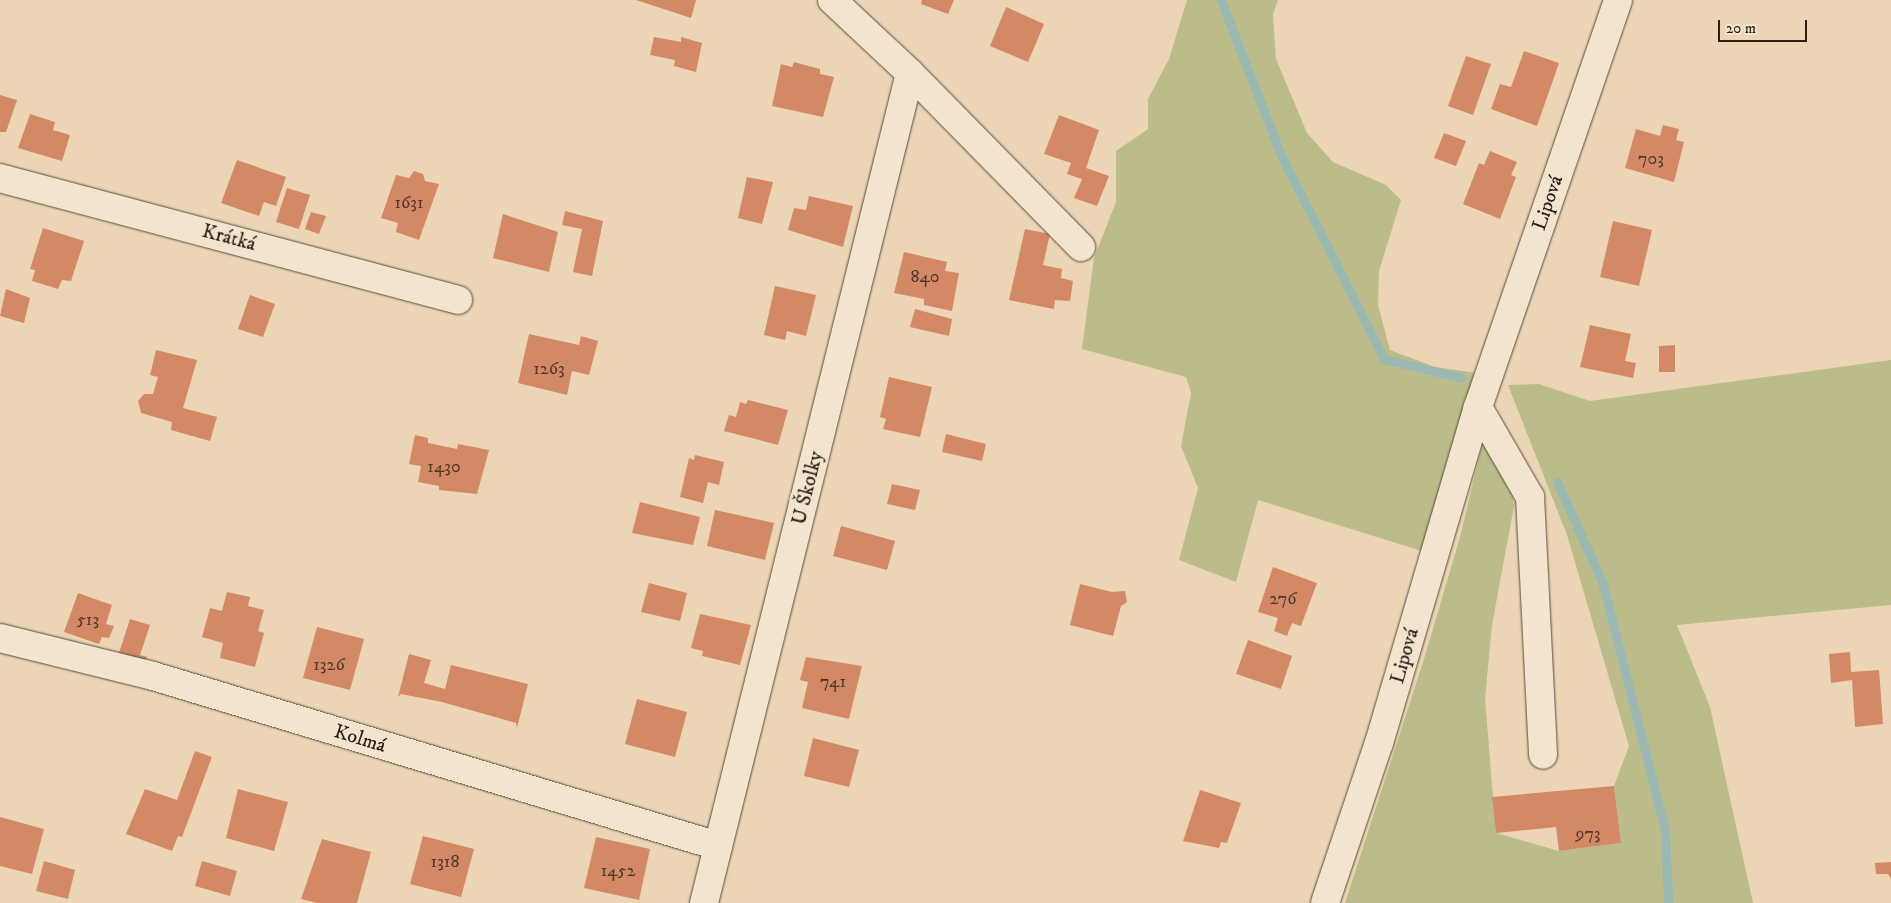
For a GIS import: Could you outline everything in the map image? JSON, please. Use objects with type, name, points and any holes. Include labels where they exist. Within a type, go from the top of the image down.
[{"type":"street","points":[[832,0],[910,73],[1081,247]]},
{"type":"street","name":"Lipová","points":[[1325,903],[1380,743],[1478,406],[1618,0]]},
{"type":"street","name":"U Školky","points":[[704,903],[910,73]]},
{"type":"street","name":"Krátká","points":[[0,178],[458,300]]},
{"type":"street","points":[[1478,406],[1530,497],[1544,755]]},
{"type":"street","name":"Kolmá","points":[[0,638],[153,676],[718,846]]},
{"type":"green space","points":[[1187,0],[1278,0],[1273,14],[1276,59],[1307,133],[1333,162],[1386,185],[1401,200],[1379,271],[1378,305],[1390,350],[1435,367],[1484,374],[1425,552],[1258,500],[1236,582],[1179,560],[1198,488],[1181,446],[1191,393],[1186,377],[1082,349],[1094,258],[1116,202],[1116,151],[1148,129],[1148,99],[1169,59]]},
{"type":"green space","points":[[1891,360],[1891,605],[1677,625],[1710,707],[1753,903],[1345,903],[1424,659],[1460,537],[1484,437],[1511,480],[1514,506],[1492,625],[1485,699],[1496,833],[1559,851],[1621,843],[1614,786],[1629,746],[1567,535],[1508,385],[1539,384],[1590,401]]},
{"type":"building","points":[[636,0],[696,0],[691,18]]},
{"type":"building","points":[[922,0],[954,0],[948,14],[921,4]]},
{"type":"building","points":[[1006,7],[1044,24],[1028,62],[990,46]]},
{"type":"building","points":[[654,37],[681,42],[681,37],[702,43],[696,72],[674,66],[675,60],[650,55]]},
{"type":"building","points":[[1524,51],[1559,63],[1537,126],[1491,109],[1500,84],[1511,87]]},
{"type":"building","points":[[1466,56],[1491,64],[1473,115],[1448,106]]},
{"type":"building","points":[[794,62],[820,69],[820,74],[834,77],[823,117],[772,106],[781,64],[792,67]]},
{"type":"building","points":[[0,95],[17,100],[6,132],[0,132]]},
{"type":"building","points":[[30,114],[55,122],[53,130],[70,135],[62,161],[18,148]]},
{"type":"building","points":[[1059,115],[1099,130],[1086,168],[1109,176],[1097,206],[1074,198],[1082,179],[1067,174],[1071,163],[1044,154]]},
{"type":"building","points":[[1663,125],[1679,129],[1676,140],[1684,142],[1674,182],[1625,168],[1636,129],[1660,136]]},
{"type":"building","points":[[1444,133],[1466,141],[1456,166],[1434,158]]},
{"type":"building","points":[[1490,151],[1517,162],[1511,175],[1516,177],[1500,219],[1463,204],[1479,163],[1484,165]]},
{"type":"building","points":[[237,160],[286,177],[276,206],[264,202],[259,216],[221,203]]},
{"type":"building","points":[[414,171],[423,174],[425,181],[439,184],[419,240],[396,232],[398,223],[381,218],[396,175],[409,178]]},
{"type":"building","points":[[747,177],[773,182],[762,224],[738,218]]},
{"type":"building","points":[[287,188],[310,195],[299,229],[276,222]]},
{"type":"building","points":[[809,196],[853,206],[843,247],[788,230],[794,208],[806,210]]},
{"type":"building","points":[[565,211],[603,221],[592,276],[573,272],[582,229],[562,225]]},
{"type":"building","points":[[311,212],[326,216],[319,234],[305,229]]},
{"type":"building","points":[[503,214],[558,232],[549,272],[493,258]]},
{"type":"building","points":[[1613,221],[1652,230],[1639,286],[1600,277]]},
{"type":"building","points":[[43,228],[84,241],[71,281],[62,280],[58,289],[32,281],[35,270],[30,269]]},
{"type":"building","points":[[1025,229],[1050,234],[1043,265],[1062,269],[1061,278],[1073,281],[1070,301],[1055,300],[1054,309],[1009,300]]},
{"type":"building","points":[[904,252],[947,262],[945,271],[959,273],[952,311],[924,305],[924,299],[894,293]]},
{"type":"building","points":[[775,286],[816,295],[806,336],[787,331],[785,340],[764,335]]},
{"type":"building","points":[[6,289],[30,298],[24,323],[0,316]]},
{"type":"building","points":[[250,295],[275,304],[263,337],[238,329]]},
{"type":"building","points":[[915,309],[952,319],[949,336],[910,327]]},
{"type":"building","points":[[1590,325],[1631,334],[1625,361],[1636,363],[1633,378],[1580,367]]},
{"type":"building","points":[[529,334],[579,345],[581,336],[598,341],[589,375],[572,371],[567,395],[518,383]]},
{"type":"building","points":[[1675,345],[1675,372],[1659,372],[1659,346]]},
{"type":"building","points":[[156,350],[197,360],[183,408],[217,417],[210,441],[171,430],[172,422],[141,413],[138,401],[144,394],[153,394],[158,377],[150,375]]},
{"type":"building","points":[[889,377],[932,387],[920,437],[883,429],[886,419],[880,417]]},
{"type":"building","points":[[748,400],[788,410],[778,445],[724,431],[729,415],[736,417],[740,402],[746,404]]},
{"type":"building","points":[[946,434],[986,444],[982,461],[942,452]]},
{"type":"building","points":[[415,435],[428,438],[428,443],[457,449],[458,444],[489,450],[477,494],[439,490],[439,486],[418,482],[421,466],[409,464]]},
{"type":"building","points":[[695,455],[724,462],[719,485],[708,482],[703,503],[680,497],[689,458],[694,460]]},
{"type":"building","points":[[892,484],[920,490],[915,510],[887,504]]},
{"type":"building","points":[[640,502],[700,517],[693,545],[632,533]]},
{"type":"building","points":[[715,510],[774,523],[765,560],[707,546]]},
{"type":"building","points":[[841,526],[895,541],[887,570],[833,556]]},
{"type":"building","points":[[1273,567],[1317,583],[1301,626],[1292,623],[1287,636],[1274,631],[1278,618],[1258,612]]},
{"type":"building","points":[[649,583],[687,593],[680,621],[641,612]]},
{"type":"building","points":[[1080,584],[1112,592],[1125,591],[1127,602],[1121,606],[1113,636],[1070,625]]},
{"type":"building","points":[[227,592],[250,597],[248,606],[264,610],[258,631],[264,633],[255,667],[220,658],[223,643],[202,637],[210,608],[222,611]]},
{"type":"building","points":[[78,593],[112,605],[106,624],[114,626],[109,638],[102,637],[99,644],[64,632]]},
{"type":"building","points":[[700,614],[751,625],[740,665],[702,656],[703,651],[691,648]]},
{"type":"building","points":[[130,619],[150,625],[140,655],[147,657],[144,671],[116,662]]},
{"type":"building","points":[[317,627],[364,639],[350,690],[303,678]]},
{"type":"building","points":[[1248,640],[1292,656],[1281,689],[1236,674]]},
{"type":"building","points":[[1850,652],[1851,672],[1879,670],[1883,724],[1855,727],[1852,680],[1831,683],[1829,654]]},
{"type":"building","points":[[409,654],[431,660],[424,683],[445,689],[451,665],[528,684],[517,728],[516,723],[442,702],[401,694],[398,697]]},
{"type":"building","points":[[806,657],[862,666],[849,719],[802,708],[808,682],[800,680]]},
{"type":"building","points":[[637,699],[687,712],[675,757],[625,744]]},
{"type":"building","points":[[813,738],[859,750],[849,787],[804,776]]},
{"type":"building","points":[[195,751],[212,757],[182,837],[178,836],[172,851],[126,834],[145,789],[177,800]]},
{"type":"building","points":[[1614,786],[1621,843],[1559,851],[1556,827],[1496,833],[1492,797]]},
{"type":"building","points":[[238,789],[288,802],[274,851],[226,838]]},
{"type":"building","points":[[1200,790],[1241,803],[1227,843],[1221,842],[1219,848],[1183,841]]},
{"type":"building","points":[[0,817],[44,829],[32,874],[0,866]]},
{"type":"building","points":[[423,836],[474,849],[461,897],[410,884]]},
{"type":"building","points":[[596,837],[650,849],[639,900],[584,888]]},
{"type":"building","points":[[322,839],[371,852],[357,903],[317,903],[301,899]]},
{"type":"building","points":[[44,861],[75,870],[68,899],[36,891]]},
{"type":"building","points":[[202,861],[237,871],[230,896],[195,886]]},
{"type":"building","points":[[1891,862],[1891,879],[1888,874],[1876,874],[1875,863]]},
{"type":"waterway","points":[[1221,0],[1280,153],[1384,359],[1462,378]]},
{"type":"waterway","points":[[1557,482],[1602,581],[1665,830],[1668,903]]}]
